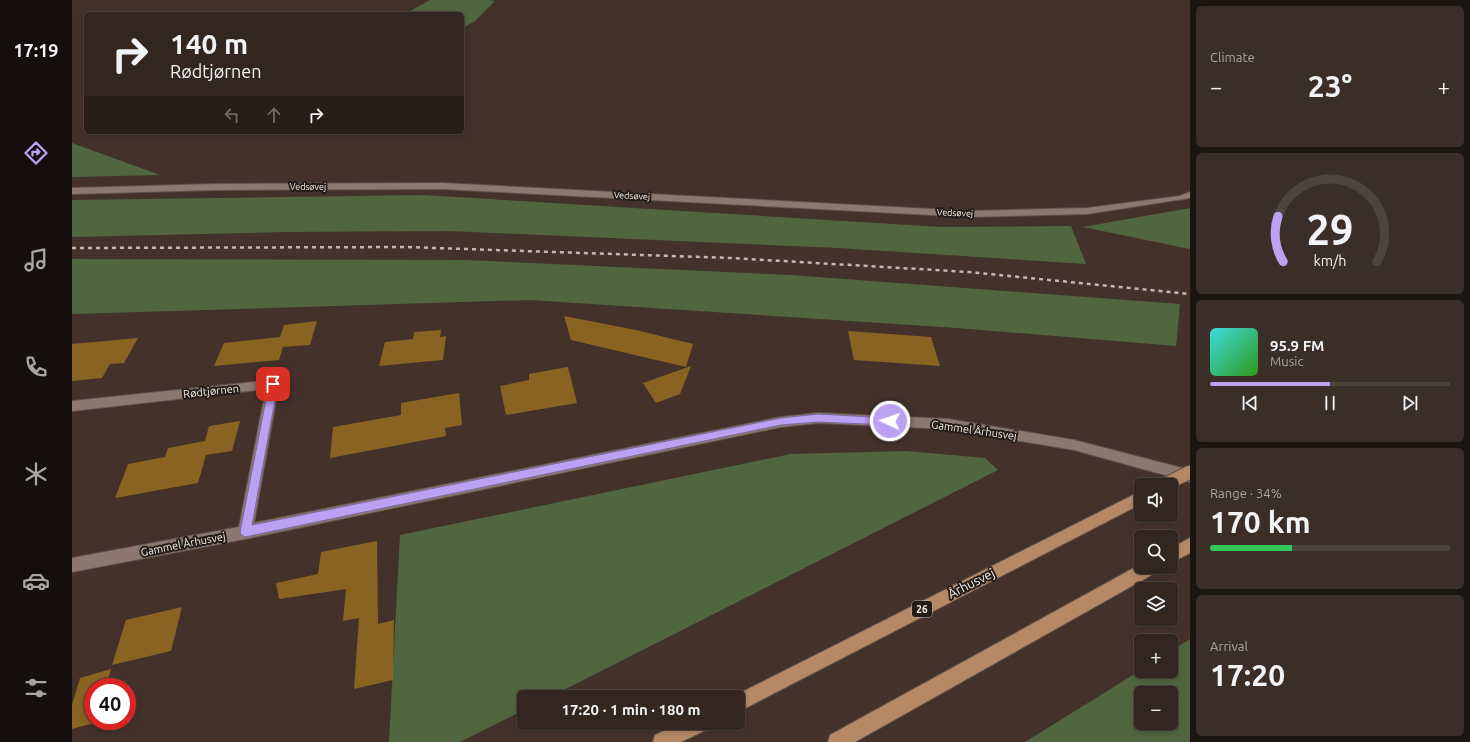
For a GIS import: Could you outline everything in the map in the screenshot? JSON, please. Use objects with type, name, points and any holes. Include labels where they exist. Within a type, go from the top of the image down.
[{"type":"main road","points":[[1178,478],[1190,472]]},
{"type":"main road","name":"Århusvej","points":[[745,699],[1134,500]]},
{"type":"main road","points":[[1178,552],[1190,545]]},
{"type":"main road","points":[[837,742],[1138,574]]},
{"type":"main road","points":[[662,742],[685,730]]},
{"type":"street","name":"Vedsøvej","points":[[72,191],[215,187],[442,186],[969,214],[1087,211],[1181,198],[1190,195]]},
{"type":"street","name":"Rødtjørnen","points":[[72,406],[273,384],[245,532]]},
{"type":"street","name":"Gammel Århusvej","points":[[72,565],[245,532],[781,422],[818,418],[948,424],[1074,445],[1190,476]]},
{"type":"green space","points":[[430,0],[495,1],[475,21],[464,27],[464,12],[409,12]]},
{"type":"green space","points":[[72,143],[160,175],[72,177]]},
{"type":"green space","points":[[423,195],[942,227],[1071,226],[1086,264],[838,248],[449,231],[285,232],[72,237],[72,200]]},
{"type":"green space","points":[[1190,208],[1190,249],[1083,227]]},
{"type":"green space","points":[[72,259],[466,260],[791,275],[1180,304],[1176,346],[957,328],[530,300],[72,314]]},
{"type":"green space","points":[[907,451],[985,458],[998,470],[564,690],[517,690],[517,714],[460,742],[389,742],[400,535],[791,454]]},
{"type":"green space","points":[[1190,639],[1190,742],[1025,742],[1134,674],[1134,678],[1178,678],[1178,647]]},
{"type":"building","points":[[564,316],[636,330],[693,344],[686,367],[571,340]]},
{"type":"building","points":[[317,321],[310,345],[283,347],[279,360],[214,366],[224,343],[280,337],[284,325]]},
{"type":"building","points":[[441,330],[440,337],[446,336],[443,360],[379,366],[385,342],[413,339],[414,332]]},
{"type":"building","points":[[848,331],[931,337],[940,366],[854,360]]},
{"type":"building","points":[[138,338],[124,363],[110,364],[102,378],[72,381],[72,344]]},
{"type":"building","points":[[691,366],[680,394],[656,403],[643,383]]},
{"type":"building","points":[[568,367],[577,403],[506,415],[500,386],[529,380],[529,374]]},
{"type":"building","points":[[459,393],[462,425],[445,428],[446,436],[330,458],[333,427],[401,415],[401,403]]},
{"type":"building","points":[[240,421],[232,451],[206,455],[198,483],[115,498],[128,464],[165,457],[168,448],[205,441],[209,426]]},
{"type":"building","points":[[377,541],[378,624],[394,620],[393,680],[354,689],[359,618],[343,621],[346,589],[279,599],[276,583],[318,574],[321,552]]},
{"type":"building","points":[[182,607],[171,651],[112,665],[126,620]]},
{"type":"building","points":[[111,669],[108,678],[84,678],[84,726],[72,729],[72,705],[80,678]]},
{"type":"railway","points":[[72,248],[406,247],[731,258],[969,272],[1190,294]]},
{"type":"route","points":[[273,384],[245,532],[781,422],[818,418],[890,421]]}]
